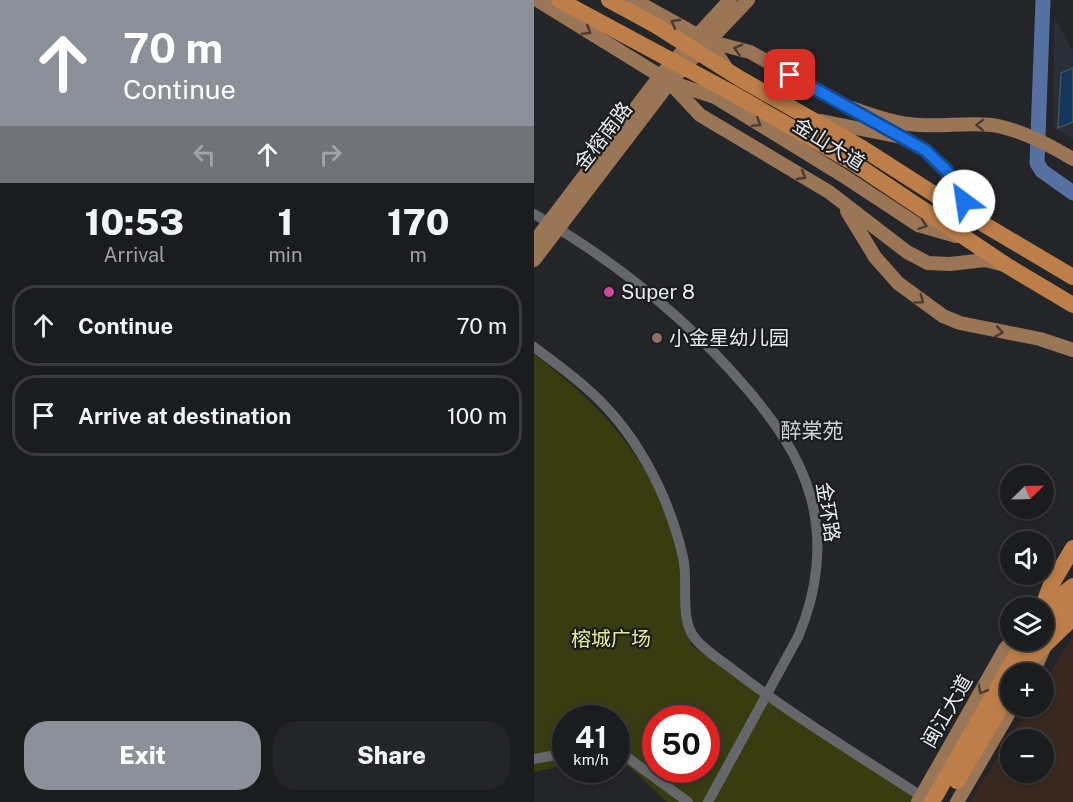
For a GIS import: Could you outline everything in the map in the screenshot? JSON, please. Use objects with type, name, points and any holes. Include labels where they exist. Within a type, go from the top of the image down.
[{"type":"highway","points":[[559,0],[730,92],[852,162],[1006,265],[1073,305]]},
{"type":"highway","points":[[609,0],[656,25],[739,78],[862,148],[948,203],[1073,277]]},
{"type":"highway","points":[[1046,597],[1073,548]]},
{"type":"highway","points":[[1054,602],[1073,587]]},
{"type":"highway","points":[[1054,624],[1073,602]]},
{"type":"highway","points":[[1032,663],[1073,618]]},
{"type":"highway","points":[[924,800],[1018,651]]},
{"type":"highway","points":[[945,802],[1000,709]]},
{"type":"main road","name":"金山大道","points":[[537,0],[665,79],[715,97],[918,225],[948,232],[977,245]]},
{"type":"main road","name":"金山大道","points":[[634,0],[703,38],[732,77],[789,110],[828,124],[865,128],[900,136],[925,150],[947,171],[964,201],[992,229]]},
{"type":"main road","points":[[703,38],[730,0]]},
{"type":"main road","points":[[703,38],[748,0]]},
{"type":"main road","name":"金榕南路","points":[[534,260],[553,225],[665,79],[703,38]]},
{"type":"main road","points":[[703,38],[750,52],[900,136]]},
{"type":"main road","points":[[665,79],[700,115],[829,192],[907,252],[928,263],[951,264],[985,260],[1006,265]]},
{"type":"main road","points":[[851,108],[906,124],[994,125],[1024,135],[1073,159]]},
{"type":"main road","points":[[829,192],[851,216],[863,240],[898,283],[943,316],[960,323],[1040,339],[1073,350]]},
{"type":"main road","name":"金榕南路","points":[[534,242],[553,225]]},
{"type":"main road","points":[[1049,597],[1073,555]]},
{"type":"main road","points":[[1030,663],[1073,587]]},
{"type":"main road","name":"闽江大道","points":[[924,800],[1004,651]]},
{"type":"main road","points":[[957,802],[1007,717]]},
{"type":"street","name":"金环路","points":[[534,214],[576,239],[643,287],[704,342],[734,373],[770,418],[788,445],[802,472],[810,495],[815,519],[817,550],[815,585],[809,611],[801,630],[708,802]]},
{"type":"street","points":[[534,347],[599,400],[639,451],[657,483],[677,534],[686,571],[686,616],[690,631],[701,644],[766,695],[924,800]]},
{"type":"street","points":[[534,759],[552,756]]},
{"type":"street","points":[[630,759],[688,802]]},
{"type":"shaded area","points":[[1054,17],[1073,51],[1073,139],[1053,127]]},
{"type":"shaded area","points":[[1073,636],[1073,802],[970,802],[1000,754],[1000,783],[1054,783],[1054,729],[1015,729],[1023,717],[1054,717],[1054,667]]},
{"type":"green space","name":"榕城广场","points":[[534,354],[582,394],[603,415],[640,462],[655,488],[679,553],[682,605],[691,645],[922,802],[667,802],[647,783],[720,783],[720,705],[642,705],[642,778],[630,768],[630,705],[552,705],[552,768],[534,772]]},
{"type":"building","points":[[1073,68],[1073,122],[1058,128],[1061,73]]},
{"type":"waterway","points":[[1043,0],[1037,163],[1042,171],[1073,193]]},
{"type":"place","name":"Super 8","points":[[609,292]]},
{"type":"place","name":"小金星幼儿园","points":[[657,338]]},
{"type":"district","name":"醉棠苑","points":[[812,430]]},
{"type":"route","points":[[790,75],[925,150],[947,171],[964,201]]}]
